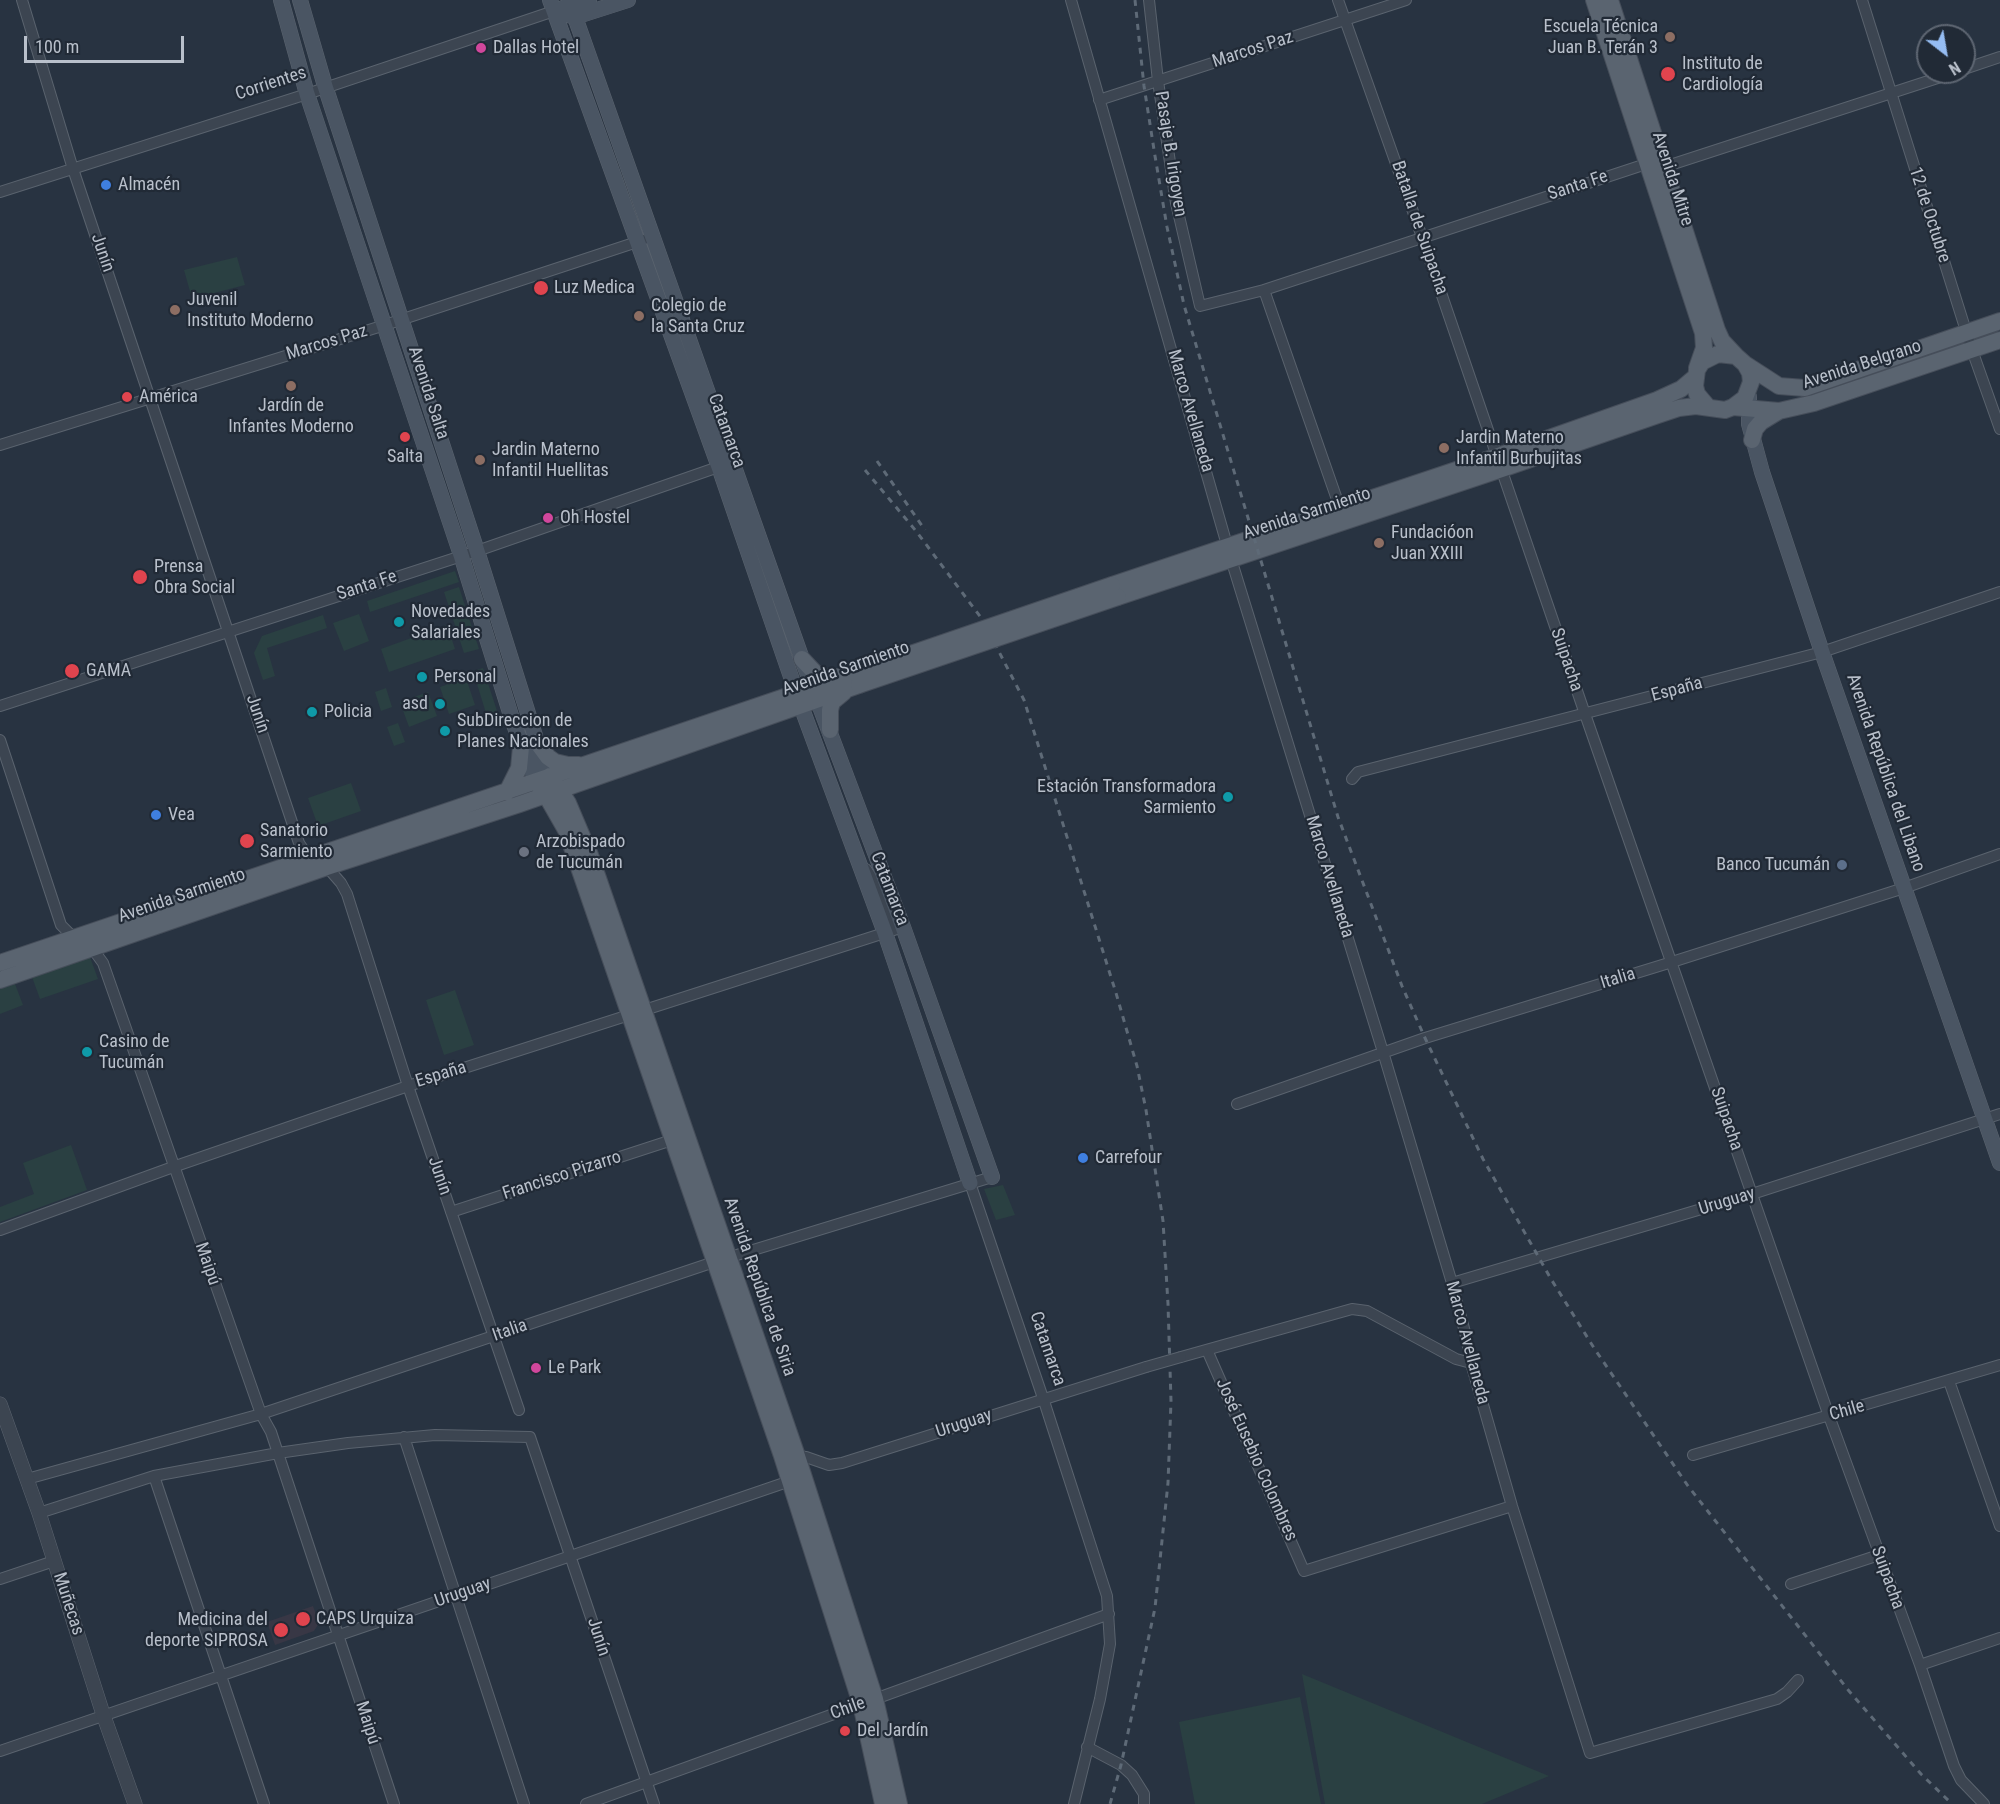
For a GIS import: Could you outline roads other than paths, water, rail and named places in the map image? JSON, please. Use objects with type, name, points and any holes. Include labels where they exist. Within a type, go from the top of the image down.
[{"type":"main road","name":"Avenida Salta","points":[[281,0],[307,94],[461,555],[529,744],[548,786]]},
{"type":"main road","name":"Avenida Salta","points":[[300,0],[325,86],[477,551],[529,744]]},
{"type":"main road","name":"Corrientes","points":[[572,8],[589,0]]},
{"type":"main road","name":"Corrientes","points":[[552,6],[572,8],[628,0]]},
{"type":"main road","name":"Avenida Mitre","points":[[1594,0],[1703,333],[1704,348],[1696,374]]},
{"type":"main road","name":"Avenida Mitre","points":[[1610,0],[1717,330],[1722,341],[1740,360]]},
{"type":"main road","name":"Catamarca","points":[[552,6],[637,242],[830,730],[895,930],[970,1183]]},
{"type":"main road","name":"Catamarca","points":[[572,8],[653,237],[726,464],[798,700],[853,850],[895,930],[992,1177]]},
{"type":"main road","name":"Avenida Belgrano","points":[[1740,360],[1779,386],[1805,388],[2000,321]]},
{"type":"main road","name":"Avenida Belgrano","points":[[1741,408],[1779,411],[1814,403],[2000,340]]},
{"type":"main road","points":[[1727,353],[1740,360],[1750,372],[1751,382],[1749,391],[1740,404],[1741,408],[1725,410],[1708,407],[1697,394],[1696,374],[1709,357],[1727,353]]},
{"type":"main road","name":"Avenida Sarmiento","points":[[0,963],[507,792],[548,786],[1115,591],[1500,462],[1668,396],[1696,374]]},
{"type":"main road","name":"Avenida Sarmiento","points":[[1230,552],[1340,508],[1679,408],[1708,407]]},
{"type":"main road","name":"Avenida República del Libano","points":[[1741,408],[1749,424],[1752,441],[1822,652],[2000,1163]]},
{"type":"main road","points":[[1752,441],[1755,429],[1761,422],[1779,411]]},
{"type":"main road","points":[[802,659],[817,675],[851,681]]},
{"type":"main road","points":[[830,730],[829,717],[832,702],[851,681]]},
{"type":"main road","points":[[507,792],[529,744],[555,762],[592,770],[586,789],[578,803],[573,830],[543,808],[520,804]]},
{"type":"main road","name":"Avenida Sarmiento","points":[[0,980],[327,867],[520,804],[548,786]]},
{"type":"main road","name":"Avenida República de Siria","points":[[548,786],[573,830],[791,1468],[899,1804]]},
{"type":"main road","name":"Avenida República de Siria","points":[[636,1014],[672,1140],[721,1260]]},
{"type":"main road","name":"Avenida República de Siria","points":[[791,1468],[868,1702],[883,1804]]},
{"type":"street","name":"Junín","points":[[22,0],[73,169],[299,843],[309,858],[327,867],[347,894],[408,1086],[519,1410]]},
{"type":"street","name":"Marco Avellaneda","points":[[1071,0],[1230,552],[1452,1283],[1471,1363],[1512,1506],[1590,1753],[1777,1698],[1787,1692],[1798,1680]]},
{"type":"street","name":"Pasaje B. Irigoyen","points":[[1149,0],[1176,203],[1200,306]]},
{"type":"street","name":"Batalla de Suipacha","points":[[1338,0],[1500,462]]},
{"type":"street","name":"Marcos Paz","points":[[1099,100],[1406,0]]},
{"type":"street","name":"12 de Octubre","points":[[1862,0],[1972,350],[2000,429]]},
{"type":"street","name":"Corrientes","points":[[0,192],[307,94],[552,6]]},
{"type":"street","points":[[1976,65],[2000,57]]},
{"type":"street","name":"Santa Fe","points":[[1200,306],[1264,290],[1646,164],[1664,167],[1921,84]]},
{"type":"street","name":"Marcos Paz","points":[[0,445],[401,320],[653,237]]},
{"type":"street","points":[[1264,290],[1340,508]]},
{"type":"street","name":"Suipacha","points":[[1500,462],[1585,714],[1829,1416],[1920,1665],[1954,1766],[1961,1780],[1984,1804]]},
{"type":"street","name":"Santa Fe","points":[[0,706],[477,551],[726,464]]},
{"type":"street","name":"España","points":[[1352,779],[1358,772],[1822,652],[2000,592]]},
{"type":"street","name":"Maipú","points":[[0,740],[61,925],[74,938],[92,948],[104,963],[173,1167],[261,1414],[271,1432],[394,1804]]},
{"type":"street","name":"Italia","points":[[1237,1104],[1364,1061],[1383,1052],[1904,888],[2000,854]]},
{"type":"street","name":"España","points":[[0,1230],[173,1167],[408,1086],[895,930]]},
{"type":"street","name":"Uruguay","points":[[1452,1283],[1752,1194],[2000,1114]]},
{"type":"street","name":"Francisco Pizarro","points":[[451,1212],[672,1140]]},
{"type":"street","name":"Italia","points":[[27,1479],[261,1414],[721,1260],[992,1177]]},
{"type":"street","name":"Catamarca","points":[[970,1183],[1102,1579],[1109,1614],[1110,1644],[1100,1699],[1074,1804]]},
{"type":"street","points":[[1207,1350],[1352,1309],[1367,1311],[1456,1359],[1471,1363]]},
{"type":"street","name":"Uruguay","points":[[0,1751],[103,1714],[572,1557],[791,1468],[842,1463],[1043,1398],[1207,1350]]},
{"type":"street","name":"José Eusebio Colombres","points":[[1207,1350],[1304,1571],[1512,1506]]},
{"type":"street","name":"Chile","points":[[1693,1455],[2000,1365]]},
{"type":"street","points":[[1948,1381],[2000,1526]]},
{"type":"street","name":"Muñecas","points":[[0,1404],[39,1513],[103,1714],[135,1804]]},
{"type":"street","name":"Junín","points":[[404,1437],[435,1435],[530,1437],[654,1804]]},
{"type":"street","points":[[39,1513],[154,1476],[278,1453],[404,1437],[524,1804]]},
{"type":"street","points":[[154,1476],[264,1804]]},
{"type":"street","points":[[1791,1584],[1879,1555]]},
{"type":"street","points":[[0,1579],[54,1561]]},
{"type":"street","name":"Chile","points":[[586,1804],[1109,1614]]},
{"type":"street","points":[[1920,1665],[2000,1638]]},
{"type":"street","points":[[1087,1747],[1121,1765],[1132,1775],[1144,1794],[1144,1804]]},
{"type":"railway","points":[[1135,0],[1144,86],[1155,156],[1184,305],[1338,817],[1402,986],[1425,1038],[1483,1159],[1551,1279],[1594,1348],[1688,1486],[1849,1691],[1921,1774],[1952,1804]]},
{"type":"railway","points":[[877,461],[925,530]]},
{"type":"railway","points":[[865,470],[916,531],[982,619],[1024,700],[1116,993],[1137,1066],[1146,1110],[1163,1221],[1168,1304],[1171,1401],[1168,1483],[1155,1608],[1121,1765],[1110,1804]]},
{"type":"place","name":"Escuela Técnica Juan B. Terán 3","points":[[1670,37]]},
{"type":"place","name":"Dallas Hotel","points":[[481,48]]},
{"type":"place","name":"Instituto de Cardiología","points":[[1668,74]]},
{"type":"place","name":"Almacén","points":[[106,185]]},
{"type":"place","name":"Luz Medica","points":[[541,288]]},
{"type":"place","name":"Juvenil Instituto Moderno","points":[[175,310]]},
{"type":"place","name":"Colegio de la Santa Cruz","points":[[639,316]]},
{"type":"place","name":"Jardín de Infantes Moderno","points":[[291,386]]},
{"type":"place","name":"América","points":[[127,397]]},
{"type":"place","name":"Salta","points":[[405,437]]},
{"type":"place","name":"Jardin Materno Infantil Burbujitas","points":[[1444,448]]},
{"type":"place","name":"Jardin Materno Infantil Huellitas","points":[[480,460]]},
{"type":"place","name":"Oh Hostel","points":[[548,518]]},
{"type":"place","name":"Fundacióon Juan XXIII","points":[[1379,543]]},
{"type":"place","name":"Prensa Obra Social","points":[[140,577]]},
{"type":"place","name":"Novedades Salariales","points":[[399,622]]},
{"type":"place","name":"GAMA","points":[[72,671]]},
{"type":"place","name":"Personal","points":[[422,677]]},
{"type":"place","name":"asd","points":[[440,704]]},
{"type":"place","name":"Policia","points":[[312,712]]},
{"type":"place","name":"SubDireccion de Planes Nacionales","points":[[445,731]]},
{"type":"place","name":"Estación Transformadora Sarmiento","points":[[1228,797]]},
{"type":"place","name":"Vea","points":[[156,815]]},
{"type":"place","name":"Sanatorio Sarmiento","points":[[247,841]]},
{"type":"place","name":"Arzobispado de Tucumán","points":[[524,852]]},
{"type":"place","name":"Banco Tucumán","points":[[1842,865]]},
{"type":"place","name":"Casino de Tucumán","points":[[87,1052]]},
{"type":"place","name":"Carrefour","points":[[1083,1158]]},
{"type":"place","name":"Le Park","points":[[536,1368]]},
{"type":"place","name":"CAPS Urquiza","points":[[303,1619]]},
{"type":"place","name":"Medicina del deporte SIPROSA","points":[[281,1630]]},
{"type":"place","name":"Del Jardín","points":[[845,1731]]}]
